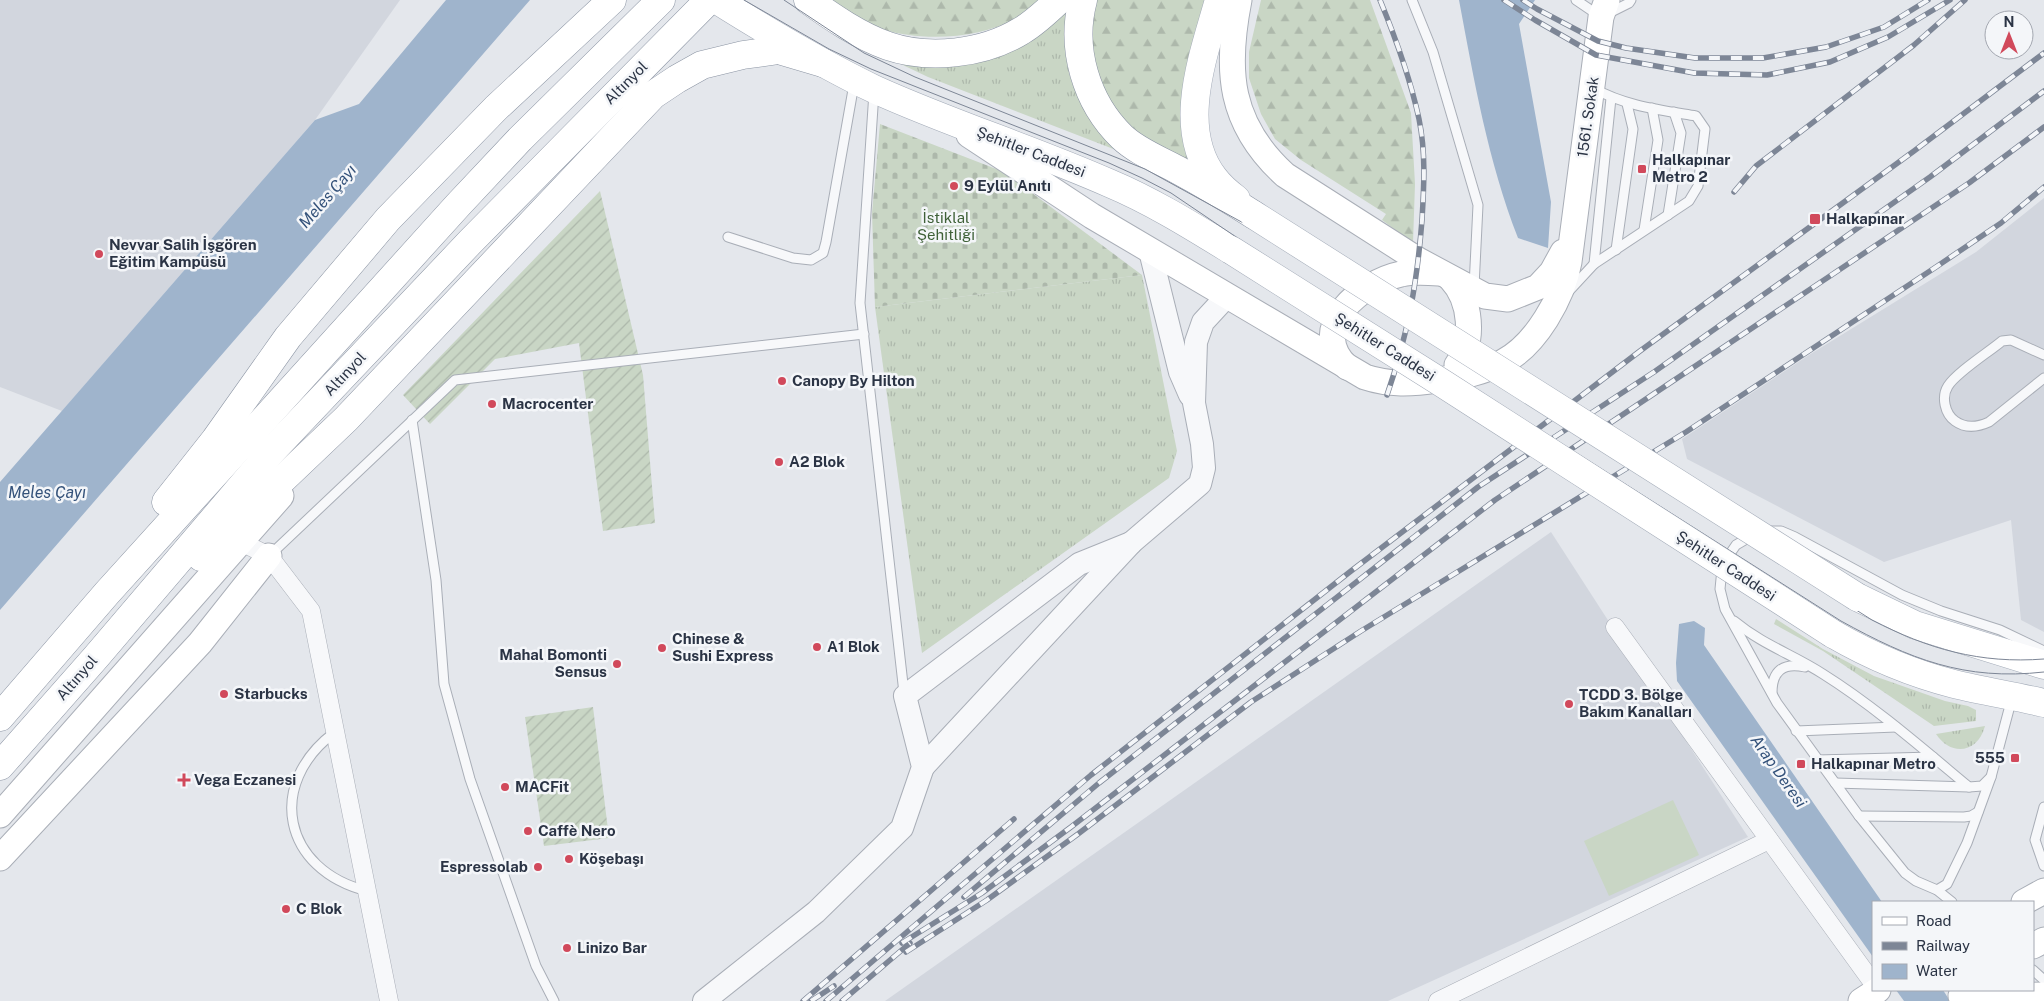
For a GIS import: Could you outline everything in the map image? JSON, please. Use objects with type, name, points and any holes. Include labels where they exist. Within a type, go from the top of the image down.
[{"type":"main road","points":[[107,593],[130,545],[176,491],[288,336],[388,219],[496,108],[612,0]]},
{"type":"main road","name":"Altınyol","points":[[0,717],[107,593],[458,205],[520,139],[661,0]]},
{"type":"main road","name":"Altınyol","points":[[0,766],[270,453],[471,241],[709,0]]},
{"type":"main road","name":"Şehitler Caddesi","points":[[717,0],[823,63],[865,84],[947,120],[1110,183],[1183,221],[1442,383],[1833,634],[1872,656],[1907,670],[1953,684],[2043,703]]},
{"type":"main road","points":[[808,0],[827,14],[888,46],[918,52],[947,53],[996,43],[1020,32],[1042,16],[1059,0]]},
{"type":"main road","points":[[1083,0],[1078,28],[1078,47],[1082,72],[1105,118],[1123,137],[1138,149],[1205,184],[1857,597],[1914,625],[2044,666]]},
{"type":"main road","points":[[1219,0],[1195,97],[1196,132],[1202,156],[1213,178],[1254,215]]},
{"type":"main road","points":[[1239,0],[1233,31],[1233,89],[1241,115],[1261,150],[1285,175],[1446,276],[1485,296],[1508,299],[1538,287],[1552,272],[1572,234]]},
{"type":"main road","name":"1561. Sokak","points":[[1429,381],[1465,376],[1505,361],[1525,345],[1547,318],[1567,275],[1572,234],[1602,93],[1604,8]]},
{"type":"main road","points":[[96,657],[346,419],[653,95],[677,78],[702,65],[743,55],[779,50],[823,63]]},
{"type":"main road","points":[[947,120],[1092,216],[1350,369],[1377,381],[1391,383],[1429,381],[1440,377],[1457,365],[1466,346],[1468,328],[1464,304],[1458,286],[1446,276],[1424,272],[1400,274],[1376,283],[1352,299],[1339,316],[1332,340],[1336,354],[1350,369]]},
{"type":"main road","points":[[0,815],[241,542],[346,419]]},
{"type":"main road","points":[[0,858],[200,643],[268,556]]},
{"type":"main road","points":[[2026,901],[2044,891]]},
{"type":"main road","points":[[1861,1001],[1876,991]]},
{"type":"main road","points":[[1958,996],[2044,995]]},
{"type":"street","points":[[1150,251],[1180,372],[1194,403]]},
{"type":"street","points":[[704,1001],[816,912],[902,828],[923,767],[1131,544],[1200,484],[1204,468],[1202,444],[1194,403],[1196,342],[1203,322],[1227,296]]},
{"type":"street","points":[[241,542],[268,556],[312,611],[389,1001]]},
{"type":"street","points":[[923,767],[905,696],[1079,564],[1131,544]]},
{"type":"street","points":[[1615,626],[1872,983]]},
{"type":"street","points":[[1438,1001],[1769,840]]},
{"type":"lane","points":[[1412,0],[1434,52],[1478,205],[1474,291]]},
{"type":"lane","points":[[1576,0],[1604,8],[1629,3],[1631,0]]},
{"type":"lane","points":[[728,237],[793,258],[811,260],[823,253],[865,84]]},
{"type":"lane","points":[[865,84],[860,303],[905,696]]},
{"type":"lane","points":[[1547,318],[1594,264],[1689,201],[1698,186],[1706,129],[1696,116],[1628,104],[1602,93],[1594,264]]},
{"type":"lane","points":[[1616,250],[1633,129],[1628,104]]},
{"type":"lane","points":[[1644,230],[1658,140],[1652,108]]},
{"type":"lane","points":[[1668,215],[1681,133],[1674,112]]},
{"type":"lane","points":[[268,556],[454,380],[864,334]]},
{"type":"lane","points":[[2044,355],[2011,340],[2002,341],[1953,380],[1947,387],[1945,395],[1947,411],[1951,418],[1965,426],[1982,425],[1989,422],[2044,378]]},
{"type":"lane","points":[[412,420],[436,580],[444,684],[470,779],[536,966],[554,1001]]},
{"type":"lane","points":[[1951,901],[1937,890],[1916,881],[1905,873],[1859,816],[1796,731],[1772,693],[1722,601],[1720,589],[1722,569],[1736,545],[1753,535],[1772,530],[1795,537],[1902,595],[1941,611],[2000,630],[2044,651]]},
{"type":"lane","points":[[1730,618],[1764,643],[1818,670],[1896,727],[1969,787]]},
{"type":"lane","points":[[1772,693],[1774,677],[1784,667],[1802,666],[1818,670]]},
{"type":"lane","points":[[1937,890],[1947,884],[1957,866],[1978,812],[1991,777],[2012,696]]},
{"type":"lane","points":[[1796,731],[1896,727]]},
{"type":"lane","points":[[336,732],[315,748],[302,767],[292,798],[293,824],[306,851],[319,867],[336,879],[368,892]]},
{"type":"lane","points":[[1817,760],[1933,757]]},
{"type":"lane","points":[[1835,784],[1969,787],[1982,786],[1991,777]]},
{"type":"lane","points":[[2044,807],[2035,840],[2044,866]]},
{"type":"lane","points":[[1859,816],[1964,817],[1978,812]]},
{"type":"lane","points":[[2034,971],[2044,980]]},
{"type":"shaded area","name":"Nevvar Salih İşgören Eğitim Kampüsü","points":[[0,0],[400,0],[315,120],[62,411],[0,387]]},
{"type":"shaded area","points":[[2044,198],[2044,632],[2021,620],[2011,520],[1884,562],[1687,459],[1682,439],[1809,355],[1976,252]]},
{"type":"shaded area","points":[[1551,532],[1748,837],[1388,1001],[885,1001]]},
{"type":"green space","points":[[831,0],[1044,0],[1027,13],[988,30],[945,37],[901,34],[881,29],[861,20]]},
{"type":"green space","points":[[1096,0],[1205,0],[1188,64],[1182,106],[1182,128],[1185,149],[1193,170],[1136,138],[1096,81],[1091,25]]},
{"type":"green space","points":[[1261,0],[1370,0],[1411,113],[1415,184],[1413,243],[1382,220],[1386,214],[1301,160],[1275,139],[1261,114],[1249,78],[1249,52]]},
{"type":"green space","points":[[1064,11],[1066,13],[1066,55],[1070,77],[1086,110],[1116,150],[928,77],[886,57],[913,61]]},
{"type":"green space","name":"İstiklal Şehitliği","points":[[880,124],[1004,172],[1142,275],[875,307],[872,213]]},
{"type":"green space","points":[[600,191],[643,375],[655,523],[603,531],[579,343],[495,359],[430,424],[403,395]]},
{"type":"green space","points":[[1142,275],[1177,451],[1169,478],[922,653],[875,307]]},
{"type":"green space","points":[[1776,619],[1823,649],[1874,676],[1976,710],[1976,721],[1934,726],[1823,651],[1774,624]]},
{"type":"green space","points":[[593,707],[609,838],[544,846],[525,717]]},
{"type":"green space","points":[[1985,726],[1982,735],[1976,742],[1964,749],[1956,749],[1949,746],[1936,734]]},
{"type":"green space","points":[[1673,800],[1699,855],[1609,896],[1584,841]]},
{"type":"water","name":"Meles Çayı","points":[[446,0],[530,0],[0,610],[0,482],[315,120],[359,104]]},
{"type":"water","points":[[1459,0],[1535,0],[1519,24],[1551,202],[1548,248],[1518,238],[1507,209],[1483,120]]},
{"type":"water","name":"Arap Deresi","points":[[1694,621],[1705,628],[1704,645],[1881,901],[1872,901],[1872,956],[1677,681],[1676,663],[1679,624]]},
{"type":"water","points":[[1897,991],[1944,991],[1950,1001],[1904,1001]]},
{"type":"tram line","points":[[744,0],[829,49],[871,69],[1109,163],[1171,193],[1239,239],[1841,621],[1866,634],[1914,656],[1963,670],[2015,674],[2044,672]]},
{"type":"tram line","points":[[784,0],[864,53],[915,77],[1145,169],[1247,225],[1872,620],[1914,639],[1976,657],[2021,660],[2044,659]]},
{"type":"railway","points":[[1380,0],[1402,58],[1415,103],[1423,144],[1424,170],[1422,220],[1414,287],[1401,351],[1387,395]]},
{"type":"railway","points":[[1504,0],[1596,55],[1694,73],[1767,75],[1830,62],[1888,37],[1950,0]]},
{"type":"railway","points":[[1523,0],[1598,41],[1626,48],[1695,58],[1763,58],[1826,47],[1884,27],[1928,0]]},
{"type":"railway","points":[[1734,192],[1756,166],[1914,45],[1965,0]]},
{"type":"railway","points":[[826,1001],[1091,775],[1351,571],[1640,351],[1914,151],[2044,53]]},
{"type":"railway","points":[[964,897],[1099,783],[1478,487],[1654,372],[1930,177],[2044,91]]},
{"type":"railway","points":[[902,943],[982,893],[1071,827],[1495,500],[1969,183],[2044,127]]},
{"type":"railway","points":[[906,952],[987,900],[1078,834],[1251,702],[1361,631],[1686,432],[2001,223],[2044,187]]},
{"type":"railway","points":[[803,1001],[1014,819]]},
{"type":"railway","points":[[842,1001],[910,943]]},
{"type":"railway","points":[[811,1001],[834,986]]},
{"type":"place","name":"Halkapınar Metro 2","points":[[1642,169]]},
{"type":"place","name":"9 Eylül Anıtı","points":[[954,186]]},
{"type":"place","name":"Halkapınar","points":[[1815,219]]},
{"type":"place","name":"Nevvar Salih İşgören Eğitim Kampüsü","points":[[99,254]]},
{"type":"place","name":"Canopy By Hilton","points":[[782,381]]},
{"type":"place","name":"Macrocenter","points":[[492,404]]},
{"type":"place","name":"A2 Blok","points":[[779,462]]},
{"type":"place","name":"A1 Blok","points":[[817,647]]},
{"type":"place","name":"Chinese & Sushi Express","points":[[662,648]]},
{"type":"place","name":"Mahal Bomonti Sensus","points":[[617,664]]},
{"type":"place","name":"Starbucks","points":[[224,694]]},
{"type":"place","name":"TCDD 3. Bölge Bakım Kanalları","points":[[1569,704]]},
{"type":"place","name":"555","points":[[2015,758]]},
{"type":"place","name":"Halkapınar Metro","points":[[1801,764]]},
{"type":"place","name":"Vega Eczanesi","points":[[184,780]]},
{"type":"place","name":"MACFit","points":[[505,787]]},
{"type":"place","name":"Caffè Nero","points":[[528,831]]},
{"type":"place","name":"Köşebaşı","points":[[569,859]]},
{"type":"place","name":"Espressolab","points":[[538,867]]},
{"type":"place","name":"C Blok","points":[[286,909]]},
{"type":"place","name":"Linizo Bar","points":[[567,948]]}]
